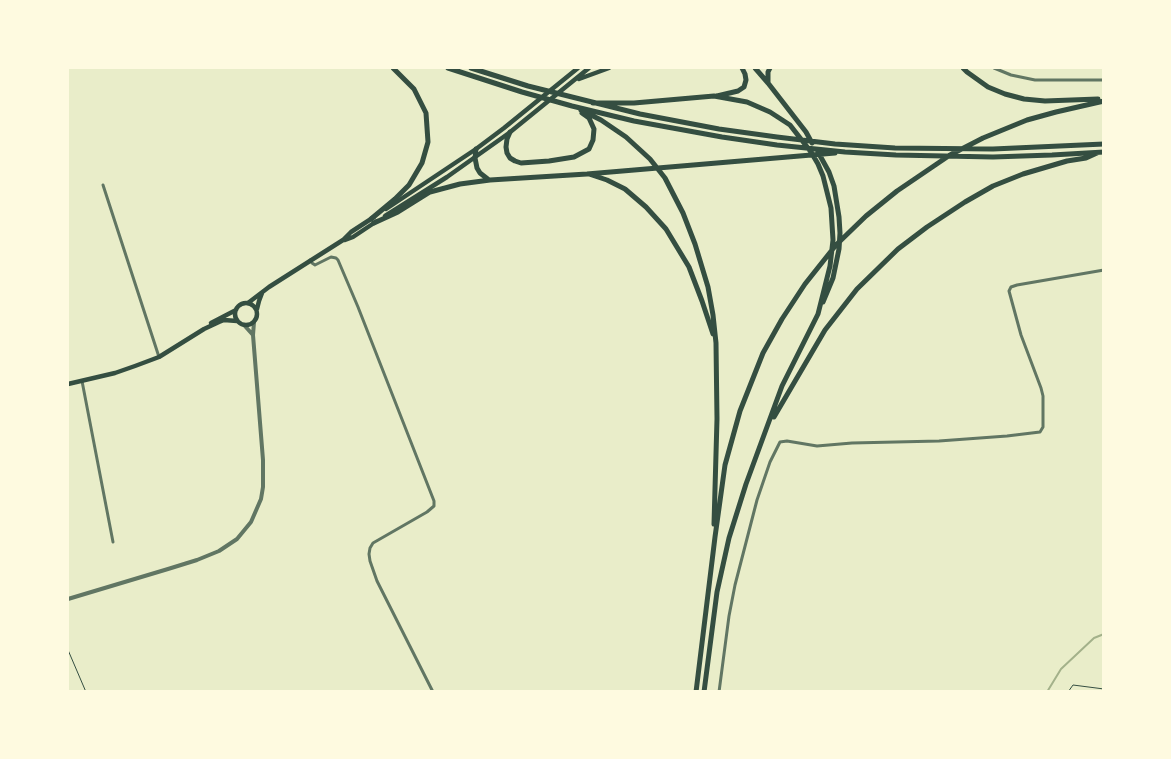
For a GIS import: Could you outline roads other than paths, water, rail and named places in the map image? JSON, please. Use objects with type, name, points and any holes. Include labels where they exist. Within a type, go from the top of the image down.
[{"type":"highway","points":[[372,221],[409,185],[422,163],[428,142],[426,113],[414,89],[393,68]]},
{"type":"highway","points":[[448,68],[522,92],[644,123],[778,145],[896,155],[993,157],[1102,152]]},
{"type":"highway","points":[[471,68],[528,86],[640,114],[719,129],[835,144],[896,148],[993,149],[1104,144]]},
{"type":"highway","points":[[592,103],[714,96],[738,91],[744,87],[746,80],[742,68]]},
{"type":"highway","points":[[704,690],[717,592],[729,538],[746,484],[782,386],[828,292],[839,249],[839,217],[834,186],[829,172],[806,132],[755,68]]},
{"type":"highway","points":[[768,83],[770,68]]},
{"type":"highway","points":[[963,68],[988,87],[1024,99],[1045,101],[1104,100]]},
{"type":"highway","points":[[714,96],[747,102],[770,112],[790,125],[818,164],[831,208],[833,240],[830,266],[818,314]]},
{"type":"highway","points":[[696,692],[725,465],[740,411],[763,353],[782,318],[808,280],[836,246],[866,216],[897,191],[950,155],[983,138],[1027,120],[1104,100]]},
{"type":"highway","points":[[510,132],[507,139],[507,153],[510,158],[520,163],[574,157],[589,149],[593,140],[594,129],[589,118],[572,106]]},
{"type":"highway","points":[[572,106],[601,120],[626,137],[650,159],[665,178],[683,213],[695,244],[708,287],[716,343],[715,537]]},
{"type":"highway","points":[[476,149],[477,168],[480,173],[490,180]]},
{"type":"highway","points":[[372,221],[398,212],[430,192],[460,184],[490,180],[587,174],[845,152]]},
{"type":"highway","points":[[766,430],[825,330],[858,289],[898,249],[927,227],[993,186],[1023,174],[1102,152]]},
{"type":"highway","points":[[587,174],[607,180],[625,189],[646,207],[666,230],[689,267],[716,343]]},
{"type":"main road","points":[[372,221],[476,149],[578,68]]},
{"type":"main road","points":[[237,321],[235,314],[240,304],[248,303],[310,260],[343,240],[351,232],[448,177],[510,132],[589,68]]},
{"type":"main road","points":[[573,81],[609,68]]},
{"type":"main road","points":[[68,384],[115,373],[159,357],[204,329],[224,320],[237,321],[244,325],[251,324],[256,319],[259,301],[263,292]]},
{"type":"main road","points":[[248,303],[254,306],[257,312]]},
{"type":"main road","points":[[204,329],[216,319],[236,310]]},
{"type":"street","points":[[994,68],[1011,75],[1035,80],[1104,80]]},
{"type":"street","points":[[103,186],[159,357]]},
{"type":"street","points":[[310,260],[315,265],[331,257],[338,260],[434,501],[434,506],[427,512],[373,543],[369,554],[377,581],[433,692]]},
{"type":"street","points":[[719,692],[735,585],[757,500],[770,462],[780,442],[787,441],[817,446],[852,443],[930,442],[1040,432],[1043,427],[1043,396],[1021,335],[1009,291],[1011,287],[1017,285],[1104,270]]},
{"type":"street","points":[[68,599],[168,569],[219,551],[237,539],[251,522],[261,499],[263,486],[263,460],[253,336],[254,322]]},
{"type":"street","points":[[244,325],[253,336]]},
{"type":"street","points":[[82,381],[113,542]]},
{"type":"waterway","points":[[1047,692],[1061,669],[1094,638],[1104,634]]}]
